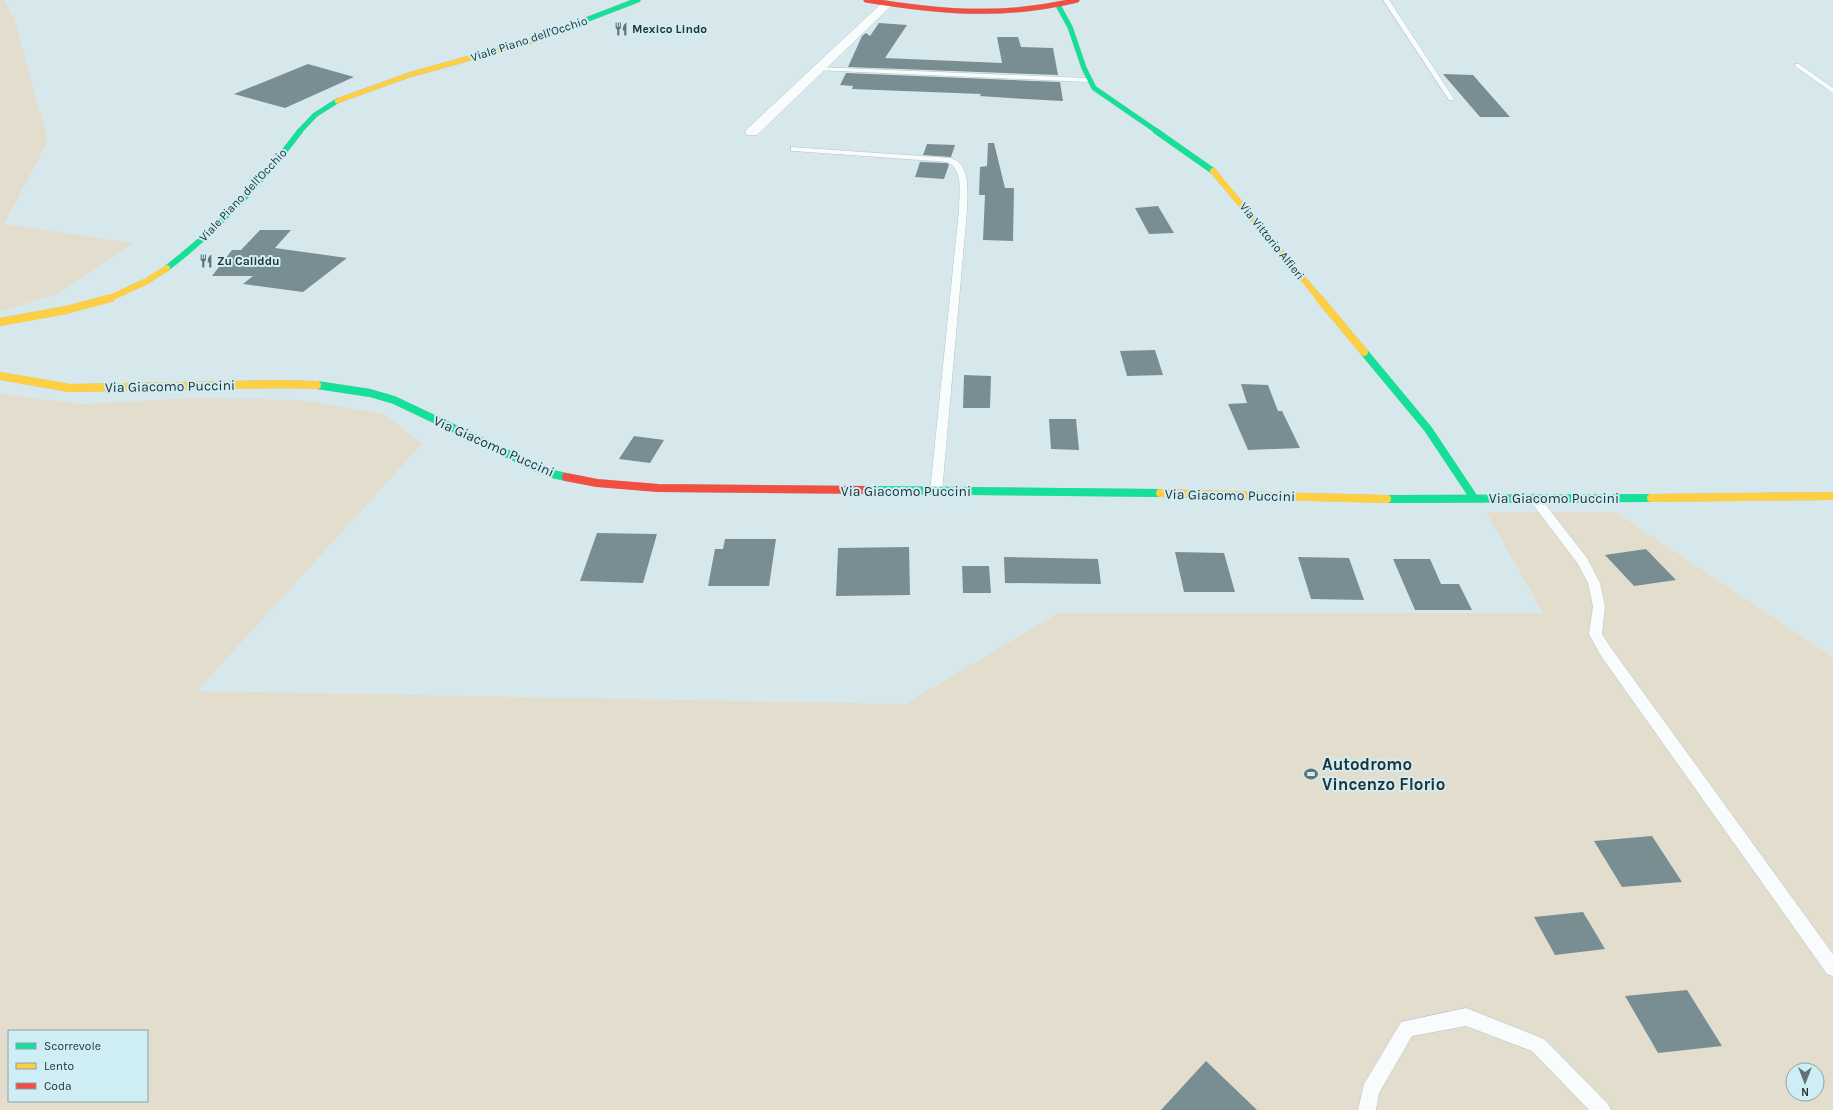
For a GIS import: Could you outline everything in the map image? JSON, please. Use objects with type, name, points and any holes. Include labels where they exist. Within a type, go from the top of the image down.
[{"type":"street","name":"Viale Piano dell'Occhio","points":[[0,322],[79,308],[110,300],[136,288],[165,270],[188,254],[270,170],[281,158],[305,124],[316,113],[333,103],[375,84],[494,53],[540,38],[638,0]]},
{"type":"street","points":[[866,0],[887,4],[955,11],[1019,11],[1059,7],[1077,0]]},
{"type":"street","points":[[752,132],[817,68],[887,4]]},
{"type":"street","name":"Via Vittorio Alfieri","points":[[1059,7],[1066,15],[1087,80],[1094,88],[1109,100],[1196,156],[1210,168],[1428,429],[1474,498]]},
{"type":"street","name":"Via Giacomo Puccini","points":[[0,376],[70,388],[282,384],[315,386],[364,392],[394,400],[548,473],[597,483],[658,488],[1242,494],[1361,499],[1833,496]]},
{"type":"lane","points":[[1386,0],[1451,99]]},
{"type":"lane","points":[[1797,65],[1833,91]]},
{"type":"lane","points":[[817,68],[1087,80]]},
{"type":"lane","points":[[794,149],[950,160],[956,162],[960,167],[963,191],[963,210],[936,492]]},
{"type":"lane","points":[[1534,498],[1586,565],[1595,582],[1598,597],[1599,620],[1595,634],[1606,652],[1833,968]]},
{"type":"lane","points":[[1367,1110],[1370,1090],[1407,1028],[1466,1017],[1538,1045],[1602,1110]]},
{"type":"shaded area","points":[[0,0],[4,0],[14,18],[48,141],[4,224],[133,243],[57,294],[0,312]]},
{"type":"shaded area","name":"Autodromo Vincenzo Florio","points":[[0,394],[83,404],[193,398],[302,400],[384,414],[422,444],[197,691],[905,704],[1058,613],[1543,613],[1486,512],[1616,512],[1833,657],[1833,1110],[0,1110]]},
{"type":"building","points":[[879,23],[907,25],[885,58],[1002,63],[997,37],[1018,37],[1021,47],[1053,48],[1058,75],[848,67],[862,36],[866,33],[870,36]]},
{"type":"building","points":[[308,64],[354,77],[285,108],[234,94]]},
{"type":"building","points":[[846,73],[1060,82],[1063,101],[980,96],[981,94],[852,89],[853,86],[840,85]]},
{"type":"building","points":[[1443,74],[1473,75],[1510,117],[1480,117]]},
{"type":"building","points":[[988,143],[994,143],[1005,188],[1014,188],[1013,241],[983,240],[985,195],[979,195],[980,167],[987,166]]},
{"type":"building","points":[[927,144],[955,145],[951,157],[923,155]]},
{"type":"building","points":[[920,162],[947,163],[949,165],[944,179],[915,177]]},
{"type":"building","points":[[1158,206],[1174,233],[1149,234],[1135,208]]},
{"type":"building","points":[[260,230],[291,230],[275,248],[347,258],[303,292],[243,284],[253,276],[212,276],[232,250],[241,250]]},
{"type":"building","points":[[1155,350],[1163,375],[1127,376],[1120,351]]},
{"type":"building","points":[[964,375],[991,376],[990,408],[963,408]]},
{"type":"building","points":[[1241,384],[1268,385],[1278,411],[1282,411],[1300,448],[1248,450],[1228,404],[1247,403]]},
{"type":"building","points":[[1049,419],[1076,419],[1079,450],[1051,449]]},
{"type":"building","points":[[634,436],[664,440],[650,463],[619,459]]},
{"type":"building","points":[[597,533],[657,534],[643,583],[580,581]]},
{"type":"building","points":[[725,539],[776,539],[769,586],[708,586],[715,549],[723,549]]},
{"type":"building","points":[[909,547],[910,595],[836,596],[838,548]]},
{"type":"building","points":[[1646,549],[1676,580],[1634,586],[1605,555]]},
{"type":"building","points":[[1175,552],[1224,553],[1235,592],[1184,592]]},
{"type":"building","points":[[1004,557],[1098,559],[1101,584],[1005,583]]},
{"type":"building","points":[[1298,557],[1349,558],[1364,600],[1311,599]]},
{"type":"building","points":[[1393,559],[1430,559],[1441,584],[1459,584],[1472,610],[1415,610]]},
{"type":"building","points":[[962,566],[989,566],[991,593],[963,593]]},
{"type":"building","points":[[1652,836],[1682,882],[1622,887],[1594,841]]},
{"type":"building","points":[[1583,912],[1605,949],[1555,955],[1534,917]]},
{"type":"building","points":[[1687,990],[1722,1046],[1658,1053],[1625,996]]},
{"type":"building","points":[[1206,1061],[1257,1110],[1161,1110]]},
{"type":"traffic: fast","points":[[531,41],[638,0]]},
{"type":"traffic: fast","points":[[1059,7],[1070,27],[1084,68],[1094,88],[1213,171]]},
{"type":"traffic: fast","points":[[167,268],[209,234],[235,208],[271,169],[300,131],[315,115],[337,101]]},
{"type":"traffic: fast","points":[[1364,352],[1428,429],[1474,498]]},
{"type":"traffic: fast","points":[[317,385],[370,393],[394,400],[548,473],[566,477]]},
{"type":"traffic: fast","points":[[871,490],[1160,493]]},
{"type":"traffic: fast","points":[[1387,499],[1651,498]]},
{"type":"traffic: slow","points":[[337,101],[361,91],[409,75],[531,41]]},
{"type":"traffic: slow","points":[[1213,171],[1364,352]]},
{"type":"traffic: slow","points":[[0,322],[87,306],[107,300],[127,292],[167,268]]},
{"type":"traffic: slow","points":[[0,376],[70,388],[282,384],[317,385]]},
{"type":"traffic: slow","points":[[1160,493],[1387,499]]},
{"type":"traffic: slow","points":[[1651,498],[1833,496]]},
{"type":"traffic: jam","points":[[866,0],[919,8],[972,12],[1024,10],[1077,0]]},
{"type":"traffic: jam","points":[[566,477],[597,483],[658,488],[871,490]]},
{"type":"place","name":"Mexico Lindo","points":[[621,29]]},
{"type":"place","name":"Zu Caliddu","points":[[206,261]]},
{"type":"place","name":"Autodromo Vincenzo Florio","points":[[1311,774]]}]
